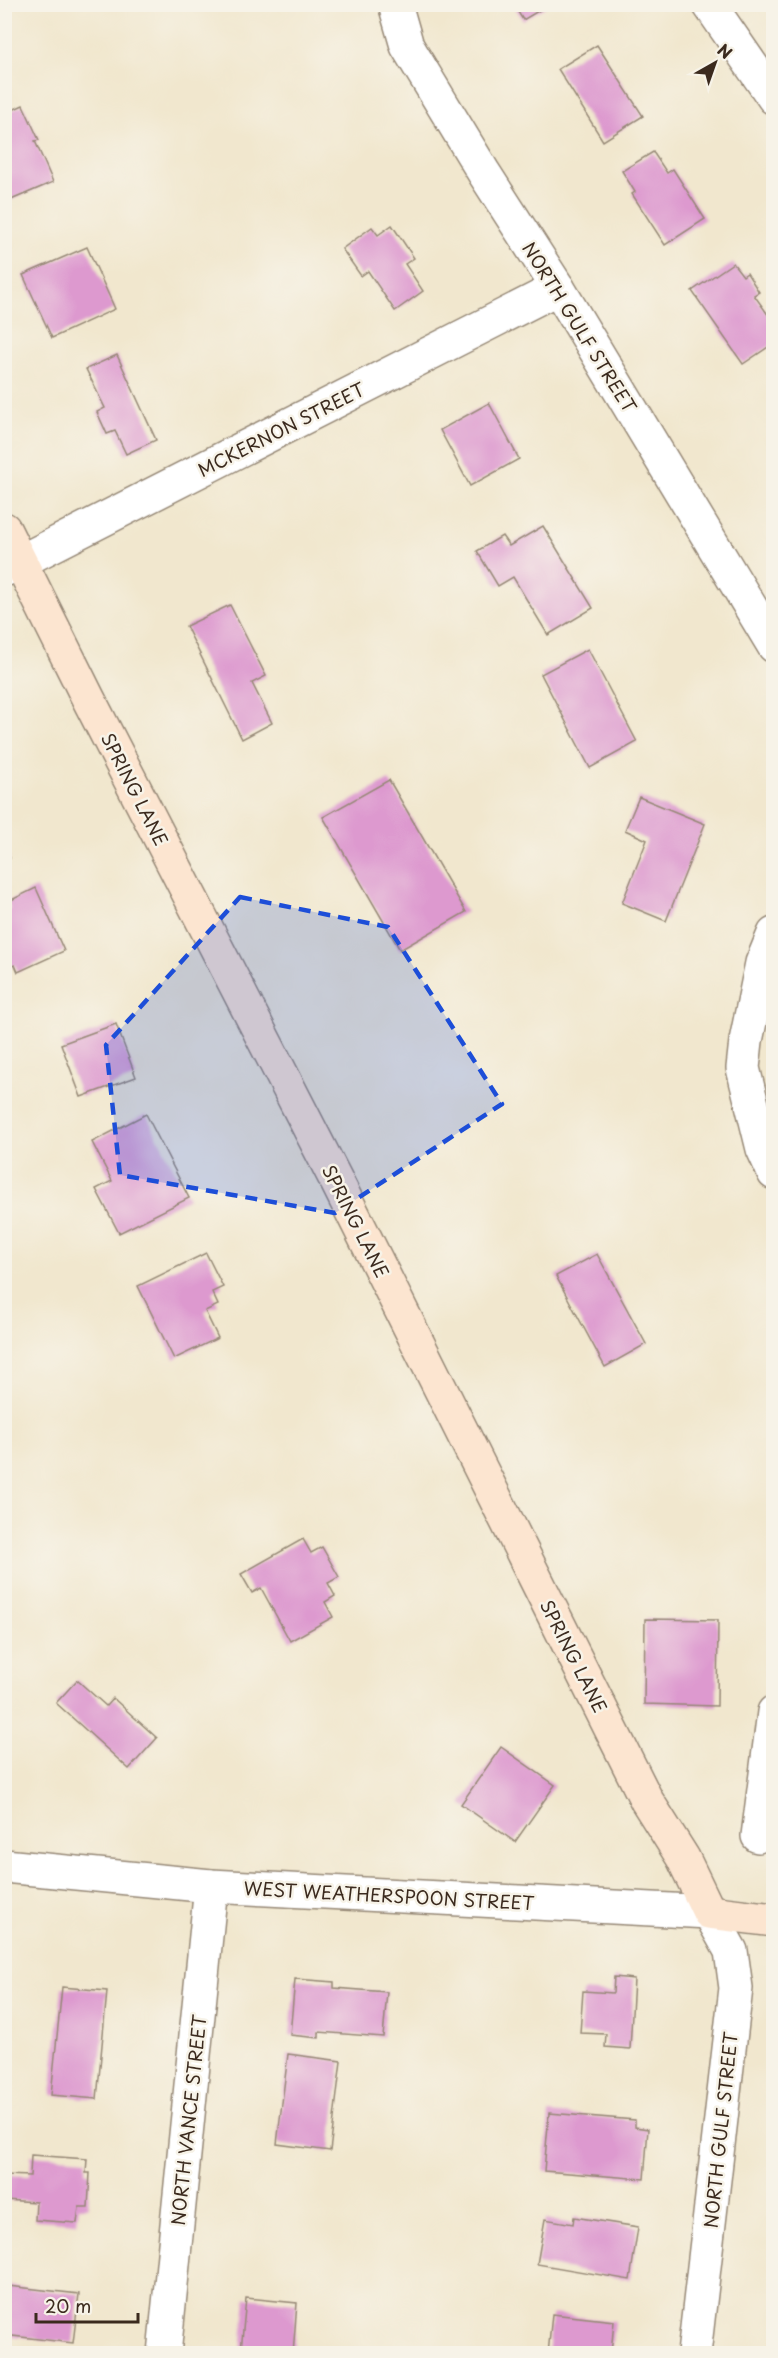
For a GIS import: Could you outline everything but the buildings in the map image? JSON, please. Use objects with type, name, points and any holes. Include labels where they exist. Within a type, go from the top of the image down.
[{"type":"street","name":"NORTH GULF STREET","points":[[395,4],[407,46],[484,173],[558,288],[774,646]]},
{"type":"street","points":[[709,4],[774,98]]},
{"type":"street","name":"MCKERNON STREET","points":[[12,566],[558,288]]},
{"type":"street","name":"SPRING LANE","points":[[4,529],[12,566],[335,1178],[647,1801],[683,1858],[709,1912]]},
{"type":"street","points":[[774,934],[762,963],[746,1041],[743,1068],[763,1149],[774,1173]]},
{"type":"street","points":[[758,1836],[774,1712]]},
{"type":"street","name":"WEST WEATHERSPOON STREET","points":[[4,1866],[211,1886],[709,1912],[774,1920]]},
{"type":"street","name":"NORTH VANCE STREET","points":[[164,2354],[211,1886]]},
{"type":"street","name":"NORTH GULF STREET","points":[[694,2354],[736,1988],[731,1951],[709,1912]]},
{"type":"highlighted area","points":[[240,897],[388,927],[502,1104],[335,1213],[120,1175],[106,1045]]}]
